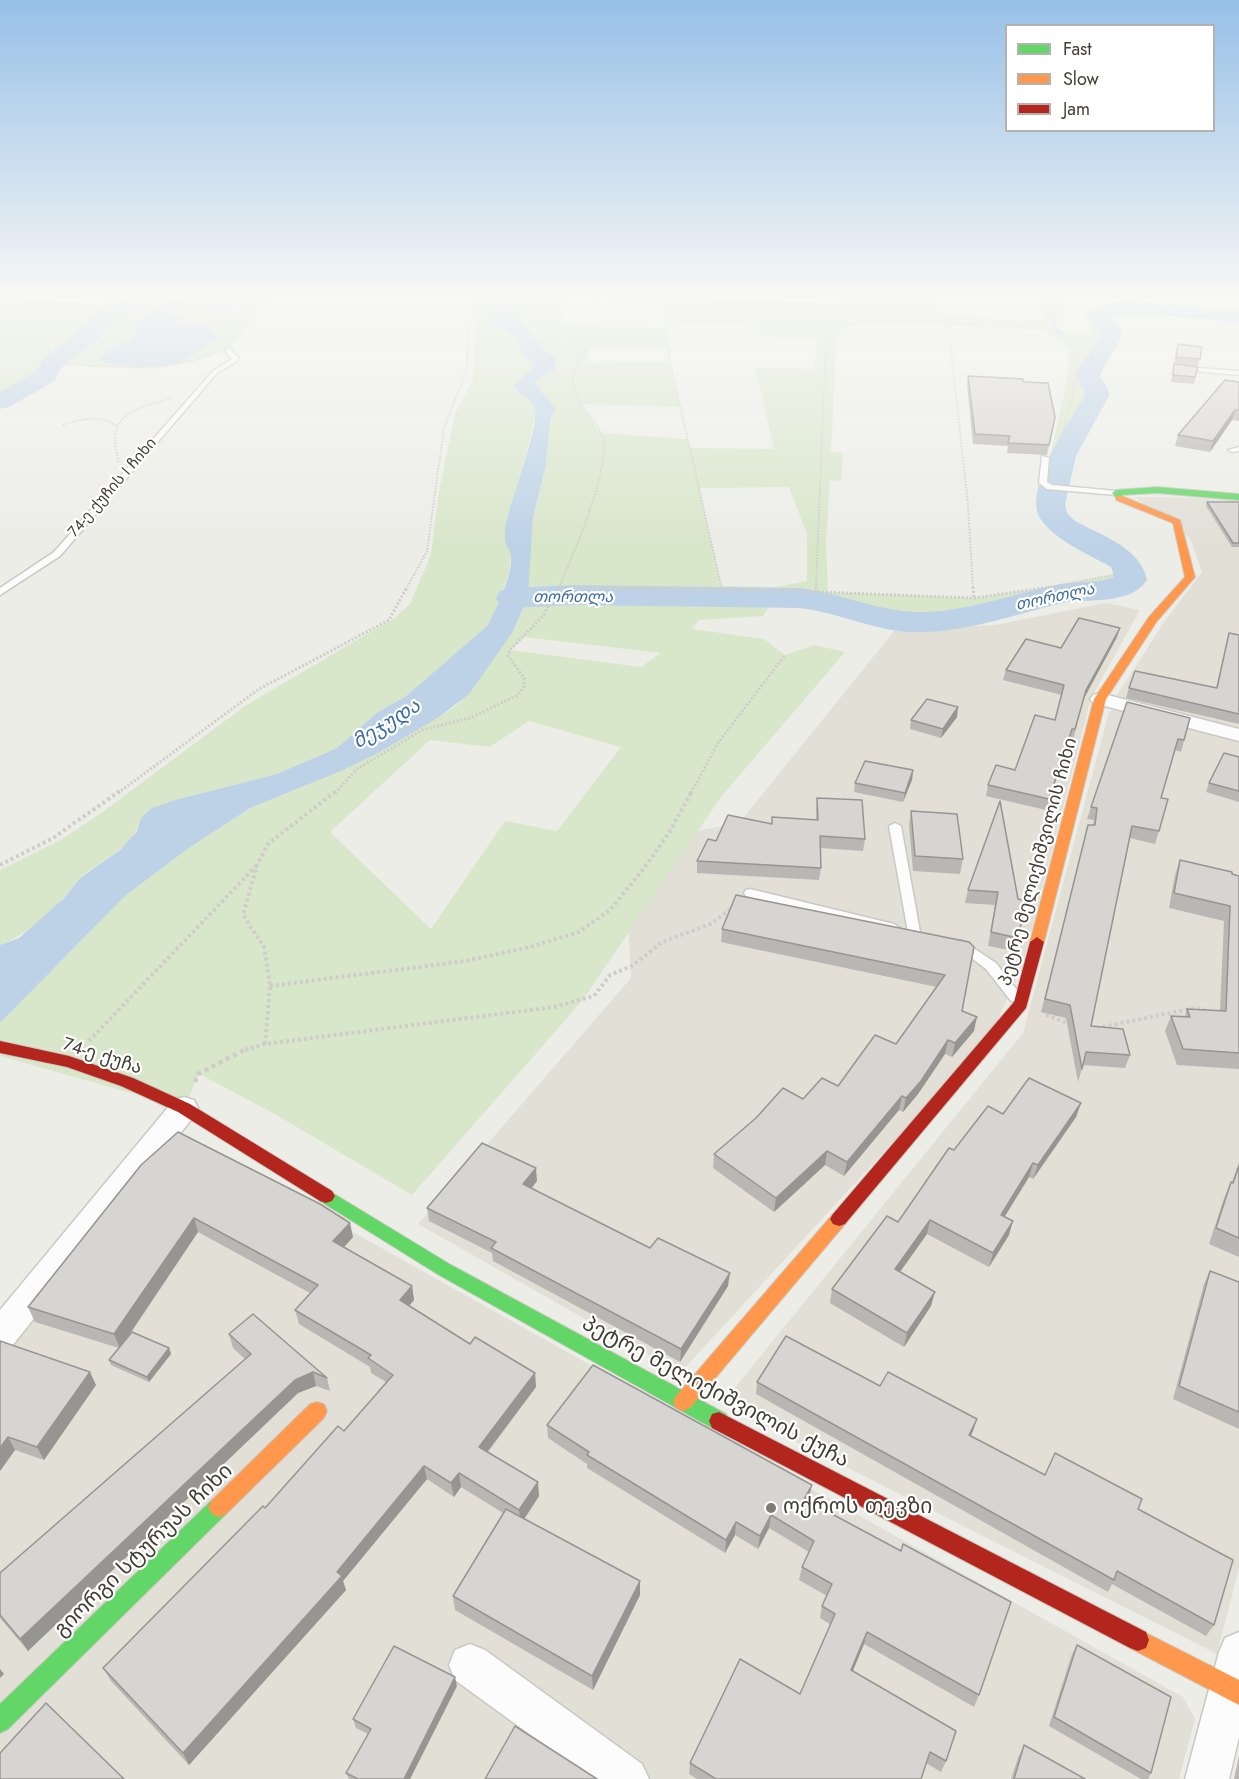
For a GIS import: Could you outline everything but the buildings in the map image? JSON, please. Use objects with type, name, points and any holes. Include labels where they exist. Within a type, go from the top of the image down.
[{"type":"street","points":[[1116,495],[1122,491],[1153,491],[1239,496]]},
{"type":"street","name":"პეტრე მელიქიშვილის ჩიხი","points":[[683,1402],[1021,1004],[1100,699],[1153,619],[1190,577],[1177,522],[1116,495]]},
{"type":"street","points":[[1100,699],[1239,735]]},
{"type":"street","name":"74-ე ქუჩა","points":[[3,1048],[69,1062],[127,1082],[184,1108]]},
{"type":"street","points":[[0,1335],[184,1108]]},
{"type":"street","name":"პეტრე მელიქიშვილის ქუჩა","points":[[184,1108],[445,1270],[683,1402],[1236,1678]]},
{"type":"street","name":"გიორგი სტურუას ჩიხი","points":[[0,1721],[317,1411]]},
{"type":"street","points":[[470,1665],[627,1779]]},
{"type":"street","points":[[1207,1779],[1236,1678]]},
{"type":"lane","name":"74-ე ქუჩის I ჩიხი","points":[[0,592],[57,554],[208,380]]},
{"type":"lane","points":[[1045,458],[1043,483],[1050,487],[1116,495]]},
{"type":"lane","points":[[750,893],[919,934],[895,826]]},
{"type":"lane","points":[[944,940],[963,944],[991,966],[1021,1004]]},
{"type":"path","points":[[0,864],[53,838],[83,819],[276,679],[388,620],[427,550],[444,428],[462,380]]},
{"type":"path","points":[[265,1044],[270,986],[264,947],[243,915],[257,865],[268,844],[331,797],[357,769],[422,730],[470,718],[516,696],[524,687],[525,678],[508,656],[510,650],[538,624],[561,587],[598,483],[604,452],[601,436],[578,401],[574,380]]},
{"type":"path","points":[[674,380],[722,590]]},
{"type":"path","points":[[816,592],[824,380]]},
{"type":"path","points":[[954,380],[968,505],[974,598]]},
{"type":"path","points":[[1050,487],[1075,380]]},
{"type":"path","points":[[126,472],[119,464],[114,444],[117,426],[124,419],[150,405],[181,396],[193,396]]},
{"type":"path","points":[[63,425],[88,418],[111,421],[117,426]]},
{"type":"path","points":[[561,587],[974,598],[1052,587],[1118,574]]},
{"type":"path","points":[[270,986],[465,961],[530,947],[579,932],[611,909],[645,867],[670,831],[718,743],[785,655]]},
{"type":"path","points":[[69,1062],[257,865]]},
{"type":"path","points":[[198,1074],[252,1046],[555,1007],[582,1001],[594,996],[610,975],[632,966],[662,942],[711,924],[750,893]]},
{"type":"path","points":[[1021,1004],[1073,1026]]},
{"type":"path","points":[[1095,1028],[1195,1008],[1217,1012]]},
{"type":"shaded area","points":[[1135,497],[1239,498],[1239,733],[1123,703],[1116,697],[1164,622],[1202,572],[1190,538]]},
{"type":"shaded area","points":[[1106,603],[1140,610],[1091,698],[1023,964],[989,1038],[680,1373],[418,1224],[631,978],[626,882],[655,839],[739,823],[895,630],[995,625]]},
{"type":"shaded area","points":[[1119,708],[1239,740],[1239,1568],[1217,1654],[743,1415],[733,1390],[1023,1033],[1109,712]]},
{"type":"shaded area","points":[[185,1138],[1183,1697],[1195,1719],[1179,1779],[0,1779],[0,1352]]},
{"type":"green space","points":[[0,380],[27,380],[24,383],[0,396]]},
{"type":"green space","points":[[473,380],[519,380],[517,391],[531,401],[536,411],[524,466],[507,519],[511,556],[509,572],[495,612],[487,626],[405,697],[378,712],[337,748],[277,774],[175,800],[141,818],[132,837],[125,845],[82,876],[66,895],[34,925],[0,945],[0,870],[64,838],[245,706],[396,617],[410,604],[431,555],[439,491],[455,414]]},
{"type":"green space","points":[[537,380],[674,380],[680,407],[581,404],[600,433],[687,439],[690,448],[774,449],[758,380],[834,380],[831,452],[843,453],[841,481],[830,480],[826,543],[828,592],[974,598],[1052,587],[1118,574],[1113,562],[1052,524],[1042,514],[1049,463],[1067,380],[1090,380],[1096,388],[1097,396],[1062,456],[1050,504],[1053,516],[1064,527],[1122,560],[1129,569],[1131,580],[1124,585],[1109,589],[1058,594],[1020,606],[938,620],[904,622],[875,614],[873,617],[791,601],[772,602],[763,616],[699,620],[692,629],[764,639],[785,655],[814,645],[845,652],[721,797],[582,1001],[412,1195],[273,1113],[199,1074],[184,1108],[0,1056],[0,1023],[125,896],[186,850],[250,808],[341,771],[457,705],[512,633],[525,604],[533,517],[546,465],[550,420],[554,415],[536,383]],"holes":[[[789,487],[807,534],[807,581],[776,587],[721,586],[699,488]],[[524,637],[661,653],[641,667],[510,650]],[[529,721],[621,747],[557,831],[505,821],[431,929],[330,832],[430,740],[490,747]]]},
{"type":"water","name":"მეჯუდა","points":[[520,380],[537,380],[536,383],[555,411],[550,420],[546,465],[533,517],[528,595],[512,633],[469,694],[439,717],[378,753],[341,771],[250,808],[186,850],[125,896],[0,1023],[0,945],[19,938],[63,899],[80,878],[120,850],[137,831],[141,818],[152,808],[277,774],[337,748],[378,712],[405,697],[487,626],[507,582],[511,556],[506,544],[506,526],[530,445],[535,418],[533,405],[514,386]]},
{"type":"waterway","points":[[0,402],[40,380]]},
{"type":"waterway","name":"თორთლა","points":[[512,598],[574,595],[799,598],[825,602],[889,619],[913,622],[944,620],[1021,605],[1055,595],[1115,588],[1131,580],[1129,569],[1122,560],[1064,527],[1053,516],[1050,504],[1062,456],[1097,396],[1096,388],[1090,380]]},
{"type":"traffic: fast","points":[[1119,498],[1116,493],[1157,490],[1239,497]]},
{"type":"traffic: fast","points":[[326,1196],[445,1270],[719,1421]]},
{"type":"traffic: fast","points":[[0,1721],[219,1507]]},
{"type":"traffic: slow","points":[[1037,942],[1100,699],[1153,619],[1190,577],[1177,522],[1119,498]]},
{"type":"traffic: slow","points":[[683,1402],[839,1219]]},
{"type":"traffic: slow","points":[[219,1507],[317,1411]]},
{"type":"traffic: slow","points":[[1138,1640],[1239,1693]]},
{"type":"traffic: jam","points":[[839,1219],[1021,1004],[1037,942]]},
{"type":"traffic: jam","points":[[0,1047],[69,1062],[127,1082],[184,1108],[326,1196]]},
{"type":"traffic: jam","points":[[719,1421],[1138,1640]]},
{"type":"place","name":"ოქროს თევზი","points":[[771,1508]]}]
